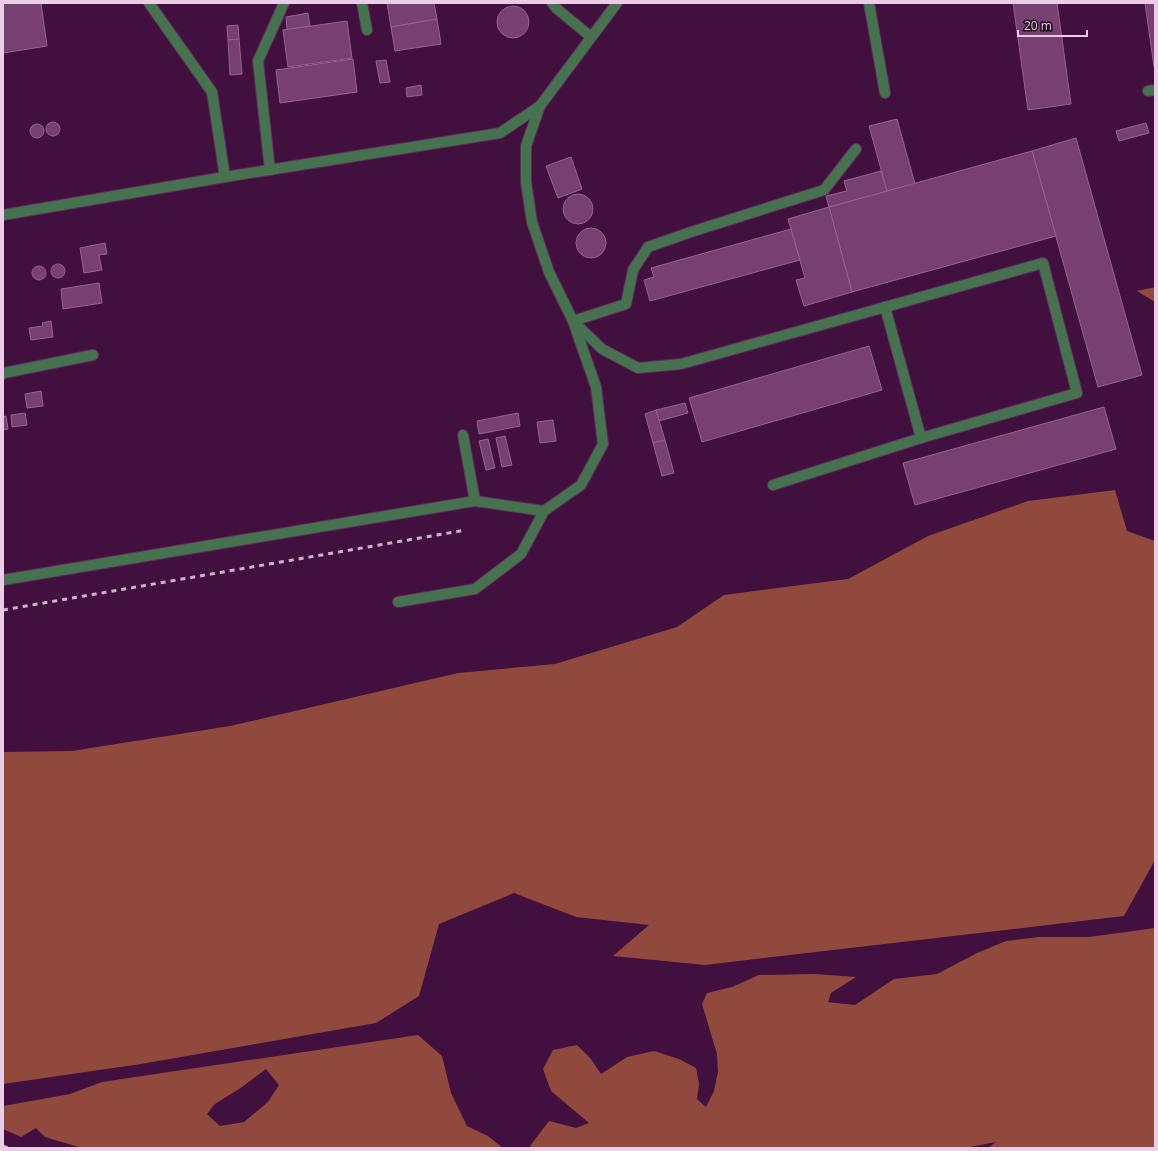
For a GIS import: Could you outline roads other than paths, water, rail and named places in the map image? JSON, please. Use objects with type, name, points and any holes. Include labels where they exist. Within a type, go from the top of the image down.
[{"type":"lane","points":[[149,3],[212,92],[225,177]]},
{"type":"lane","points":[[270,170],[258,61],[284,3]]},
{"type":"lane","points":[[362,3],[367,30]]},
{"type":"lane","points":[[552,3],[591,38]]},
{"type":"lane","points":[[398,602],[475,589],[521,554],[544,511],[581,485],[603,444],[596,387],[573,321],[549,272],[532,222],[526,182],[526,146],[540,106],[617,3]]},
{"type":"lane","points":[[869,3],[885,93]]},
{"type":"lane","points":[[3,215],[225,177],[500,133],[540,106]]},
{"type":"lane","points":[[573,321],[626,304],[633,270],[648,247],[824,190],[856,149]]},
{"type":"lane","points":[[573,321],[602,350],[638,368],[681,364],[1043,263],[1077,393],[922,438],[773,485]]},
{"type":"lane","points":[[884,307],[922,438]]},
{"type":"lane","points":[[3,371],[93,356]]},
{"type":"lane","points":[[463,435],[475,501]]},
{"type":"lane","points":[[3,580],[475,501],[544,511]]},
{"type":"railway","points":[[3,610],[466,530]]},
{"type":"railway","points":[[3,1146],[8,1148]]}]
